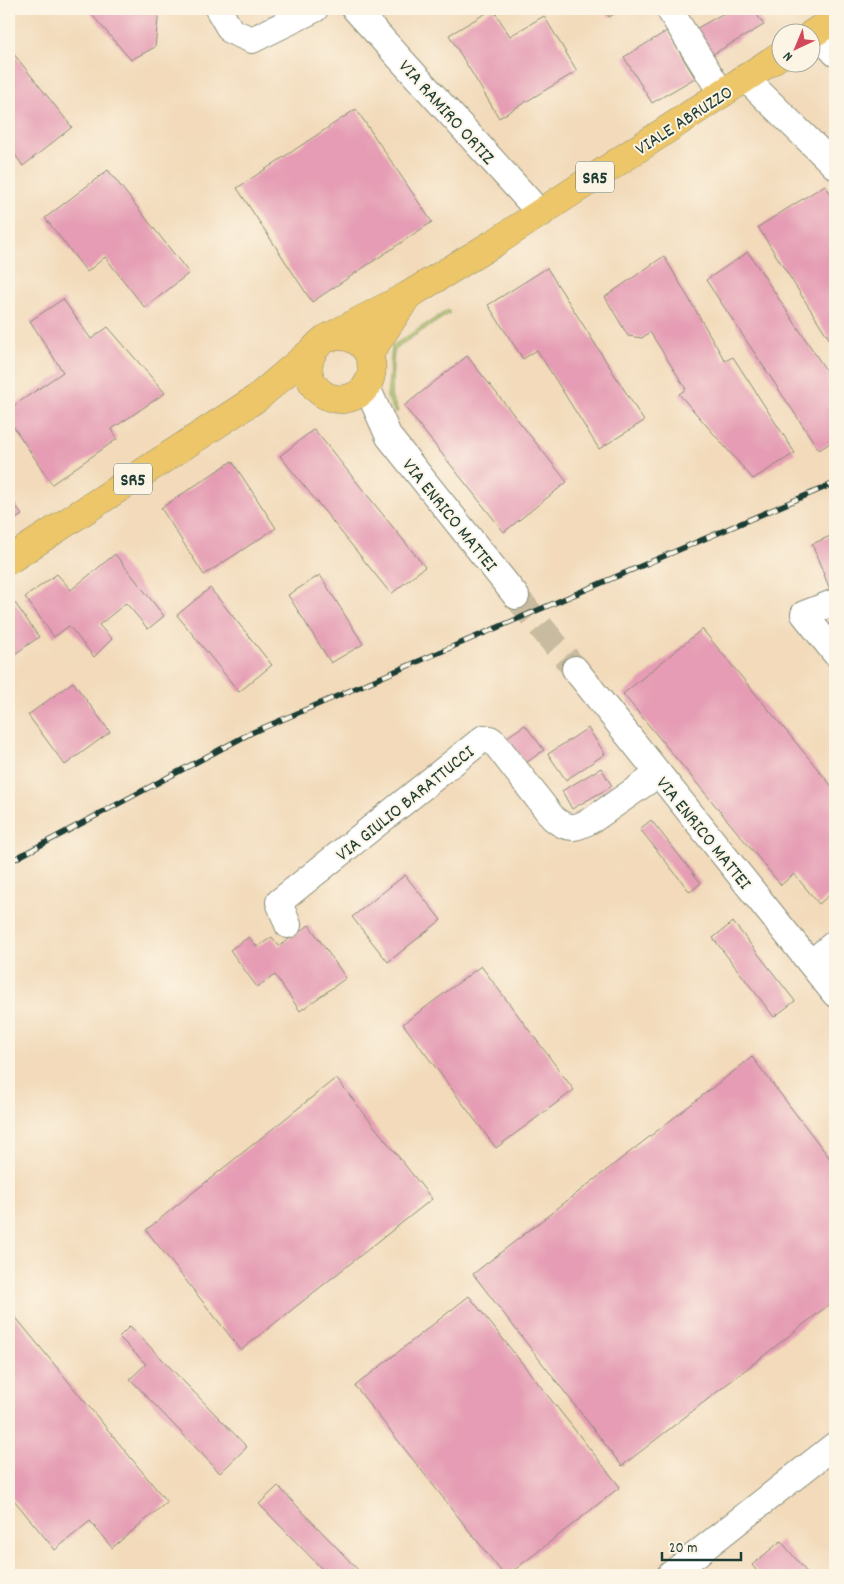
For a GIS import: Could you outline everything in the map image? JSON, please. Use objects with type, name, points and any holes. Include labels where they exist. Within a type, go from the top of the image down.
[{"type":"main road","name":"VIALE ABRUZZO","points":[[9,560],[257,398],[319,344],[407,296],[541,214],[772,60]]},
{"type":"main road","name":"VIALE ABRUZZO","points":[[369,354],[407,296]]},
{"type":"main road","points":[[329,394],[309,374],[308,366],[319,344],[342,335],[351,337],[365,347],[369,354],[372,370],[366,385]]},
{"type":"main road","name":"SR5","points":[[329,394],[350,397],[360,393],[366,385]]},
{"type":"main road","name":"VIALE ABRUZZO","points":[[257,398],[329,394]]},
{"type":"street","points":[[218,9],[231,31],[252,40],[315,9]]},
{"type":"street","name":"VIA RAMIRO ORTIZ","points":[[355,9],[541,214]]},
{"type":"street","points":[[668,9],[722,94]]},
{"type":"street","points":[[822,30],[835,53]]},
{"type":"street","points":[[745,78],[835,166]]},
{"type":"street","points":[[366,385],[386,433]]},
{"type":"street","points":[[329,394],[386,433]]},
{"type":"street","name":"VIA ENRICO MATTEI","points":[[386,433],[516,596]]},
{"type":"street","points":[[835,602],[804,614],[835,653]]},
{"type":"street","name":"VIA ENRICO MATTEI","points":[[575,669],[835,994]]},
{"type":"street","name":"VIA GIULIO BARATTUCCI","points":[[288,924],[278,902],[484,738],[490,739],[495,743],[554,818],[561,825],[568,828],[574,828],[595,818],[658,774]]},
{"type":"street","points":[[810,964],[835,943]]},
{"type":"street","points":[[670,1575],[835,1445]]},
{"type":"green space","points":[[448,310],[450,313],[400,345],[394,351],[391,396],[398,411],[395,413],[387,397],[392,346]]},
{"type":"building","points":[[87,9],[159,9],[155,47],[131,60]]},
{"type":"building","points":[[493,9],[510,36],[544,16],[577,71],[499,118],[449,35]]},
{"type":"building","points":[[604,9],[623,9],[609,17]]},
{"type":"building","points":[[721,9],[753,9],[764,25],[708,57],[692,31],[724,13]]},
{"type":"building","points":[[667,31],[695,78],[652,103],[624,57]]},
{"type":"building","points":[[9,48],[72,127],[23,166],[13,152],[9,155]]},
{"type":"building","points":[[356,109],[432,222],[312,302],[237,188]]},
{"type":"building","points":[[108,170],[189,273],[145,308],[105,257],[87,272],[45,218]]},
{"type":"building","points":[[825,185],[835,201],[835,348],[758,227]]},
{"type":"building","points":[[748,252],[835,384],[835,440],[819,450],[706,280]]},
{"type":"building","points":[[664,256],[725,361],[733,357],[795,453],[753,479],[679,394],[686,389],[650,332],[642,338],[628,336],[605,297]]},
{"type":"building","points":[[547,268],[644,421],[599,449],[537,350],[523,359],[488,305]]},
{"type":"building","points":[[63,299],[91,339],[108,327],[165,393],[112,429],[117,439],[52,484],[9,420],[9,409],[63,372],[30,321]]},
{"type":"building","points":[[467,356],[567,482],[504,532],[404,406]]},
{"type":"building","points":[[314,429],[425,567],[391,594],[280,456]]},
{"type":"building","points":[[232,461],[276,528],[204,575],[161,508]]},
{"type":"building","points":[[9,495],[22,515],[9,523]]},
{"type":"building","points":[[835,534],[835,594],[832,595],[812,544]]},
{"type":"building","points":[[115,554],[164,616],[148,629],[126,603],[99,625],[112,639],[94,657],[69,626],[54,637],[25,597],[57,574],[71,590]]},
{"type":"building","points":[[320,575],[363,644],[331,663],[288,595]]},
{"type":"building","points":[[210,588],[272,665],[239,692],[177,615]]},
{"type":"building","points":[[15,603],[39,637],[9,658],[9,607]]},
{"type":"building","points":[[702,629],[835,790],[835,890],[819,904],[794,874],[781,885],[623,694]]},
{"type":"building","points":[[73,682],[110,732],[65,765],[28,715]]},
{"type":"building","points":[[525,725],[544,750],[526,763],[507,737]]},
{"type":"building","points":[[588,728],[605,754],[566,780],[548,754]]},
{"type":"building","points":[[601,768],[612,786],[572,809],[562,791]]},
{"type":"building","points":[[651,820],[701,883],[690,892],[640,829]]},
{"type":"building","points":[[405,875],[441,920],[388,962],[352,917]]},
{"type":"building","points":[[733,922],[795,1001],[774,1017],[713,938]]},
{"type":"building","points":[[309,925],[346,978],[300,1011],[275,975],[257,987],[230,950],[249,937],[257,947],[272,937],[279,946]]},
{"type":"building","points":[[481,966],[574,1090],[496,1148],[403,1024]]},
{"type":"building","points":[[752,1057],[835,1165],[835,1300],[622,1466],[473,1274]]},
{"type":"building","points":[[336,1078],[432,1199],[241,1350],[146,1230]]},
{"type":"building","points":[[469,1296],[620,1487],[508,1575],[504,1575],[355,1386]]},
{"type":"building","points":[[13,1314],[167,1502],[112,1548],[90,1521],[55,1550],[9,1494],[9,1318]]},
{"type":"building","points":[[130,1326],[247,1447],[220,1473],[130,1379],[146,1364],[119,1337]]},
{"type":"building","points":[[278,1486],[361,1573],[359,1575],[328,1575],[259,1504]]},
{"type":"building","points":[[781,1541],[809,1575],[760,1575],[752,1565]]},
{"type":"tunnel","points":[[516,596],[575,669]]},
{"type":"railway","points":[[9,862],[251,733],[835,483]]}]
